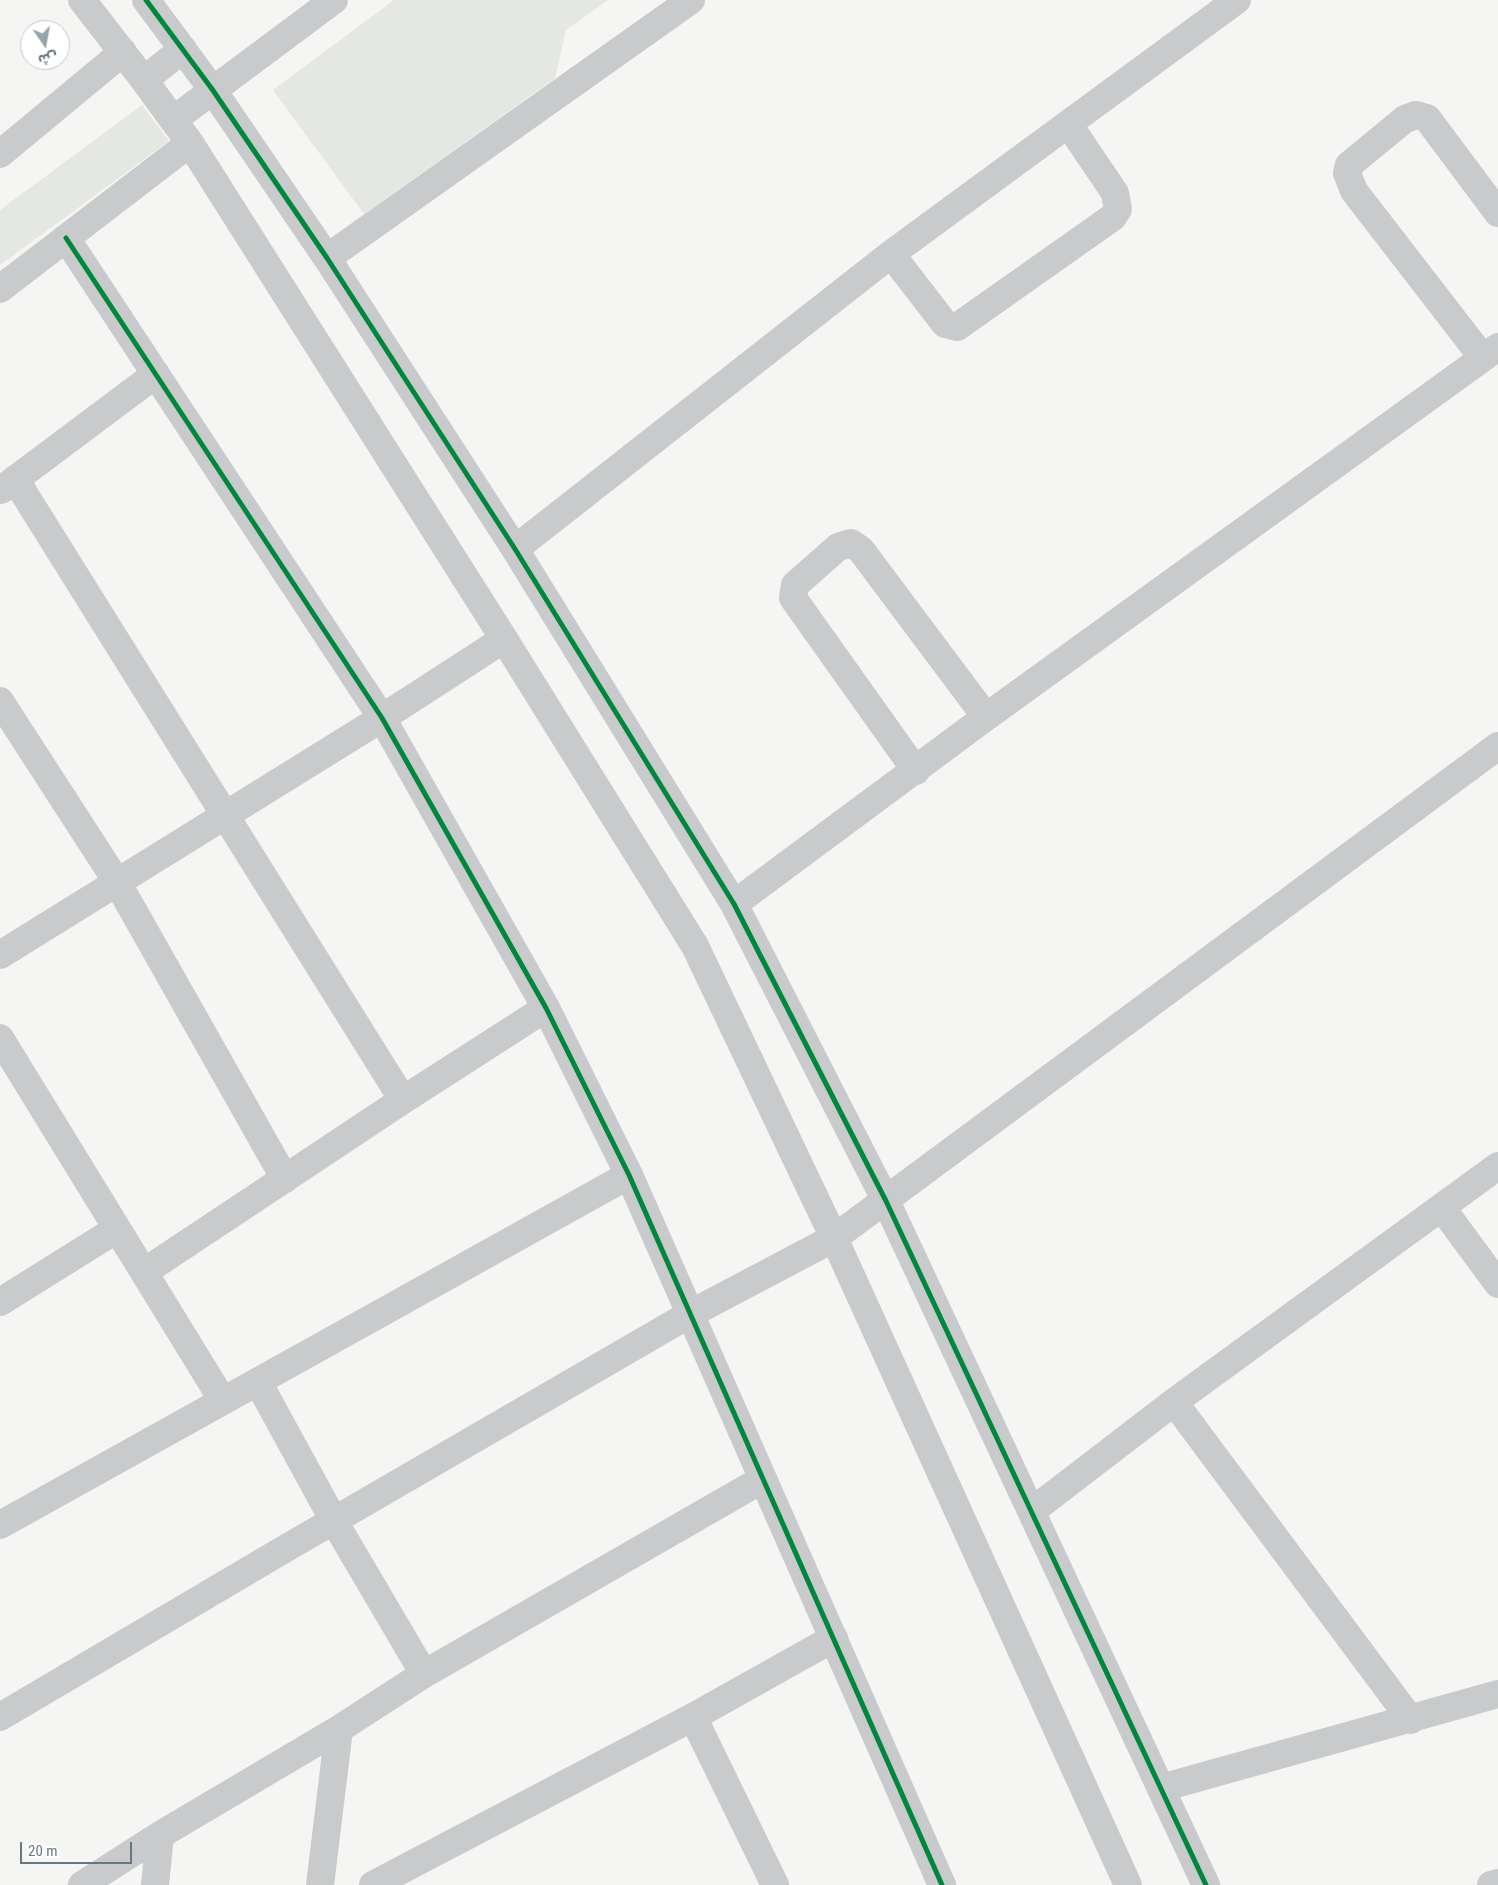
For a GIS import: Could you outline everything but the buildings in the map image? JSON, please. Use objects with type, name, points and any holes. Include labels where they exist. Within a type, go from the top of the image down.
[{"type":"street","points":[[82,0],[190,143],[504,639],[695,946],[834,1238],[1128,1885]]},
{"type":"street","points":[[146,0],[212,89],[328,258],[515,549],[734,904],[886,1201],[1206,1885]]},
{"type":"street","points":[[173,120],[212,89],[334,0]]},
{"type":"street","points":[[328,258],[691,0]]},
{"type":"street","points":[[515,549],[891,254],[1237,0]]},
{"type":"street","points":[[144,80],[183,49]]},
{"type":"street","points":[[0,154],[123,52]]},
{"type":"street","points":[[734,904],[916,771],[986,717],[1490,353],[1354,191],[1347,173],[1349,164],[1405,119],[1416,115],[1427,118],[1498,213]]},
{"type":"street","points":[[891,254],[945,324],[957,327],[1113,217],[1118,209],[1115,193],[1069,125]]},
{"type":"street","points":[[0,289],[190,143]]},
{"type":"street","points":[[66,238],[382,718],[546,1008],[629,1175],[942,1885]]},
{"type":"street","points":[[156,374],[8,485],[225,815],[403,1100]]},
{"type":"street","points":[[916,771],[793,598],[795,584],[838,547],[851,543],[861,550],[986,717]]},
{"type":"street","points":[[0,955],[382,718],[504,639]]},
{"type":"street","points":[[0,701],[117,882],[286,1179]]},
{"type":"street","points":[[0,1717],[690,1314],[834,1238],[1498,746]]},
{"type":"street","points":[[144,1272],[403,1100],[546,1008]]},
{"type":"street","points":[[0,1038],[223,1402]]},
{"type":"street","points":[[1032,1511],[1174,1402],[1498,1166]]},
{"type":"street","points":[[0,1525],[629,1175]]},
{"type":"street","points":[[1442,1208],[1498,1284]]},
{"type":"street","points":[[0,1302],[117,1229]]},
{"type":"street","points":[[258,1382],[334,1521],[424,1674]]},
{"type":"street","points":[[1174,1402],[1411,1720]]},
{"type":"street","points":[[82,1885],[160,1835],[339,1729],[424,1674],[763,1479]]},
{"type":"street","points":[[373,1885],[693,1717],[834,1638]]},
{"type":"street","points":[[1161,1788],[1411,1720],[1498,1694]]},
{"type":"street","points":[[693,1717],[775,1885]]},
{"type":"street","points":[[320,1885],[339,1729]]},
{"type":"street","points":[[155,1885],[160,1835]]},
{"type":"street","points":[[1491,1885],[1498,1883]]},
{"type":"shaded area","points":[[394,0],[608,0],[566,30],[555,78],[364,214],[273,90]]},
{"type":"shaded area","points":[[142,105],[169,141],[0,265],[0,210]]},
{"type":"cycle path","points":[[146,0],[212,89],[327,258],[515,549],[734,904],[886,1201],[1206,1885]]},
{"type":"cycle path","points":[[66,238],[382,718],[546,1008],[629,1175],[942,1885]]}]
